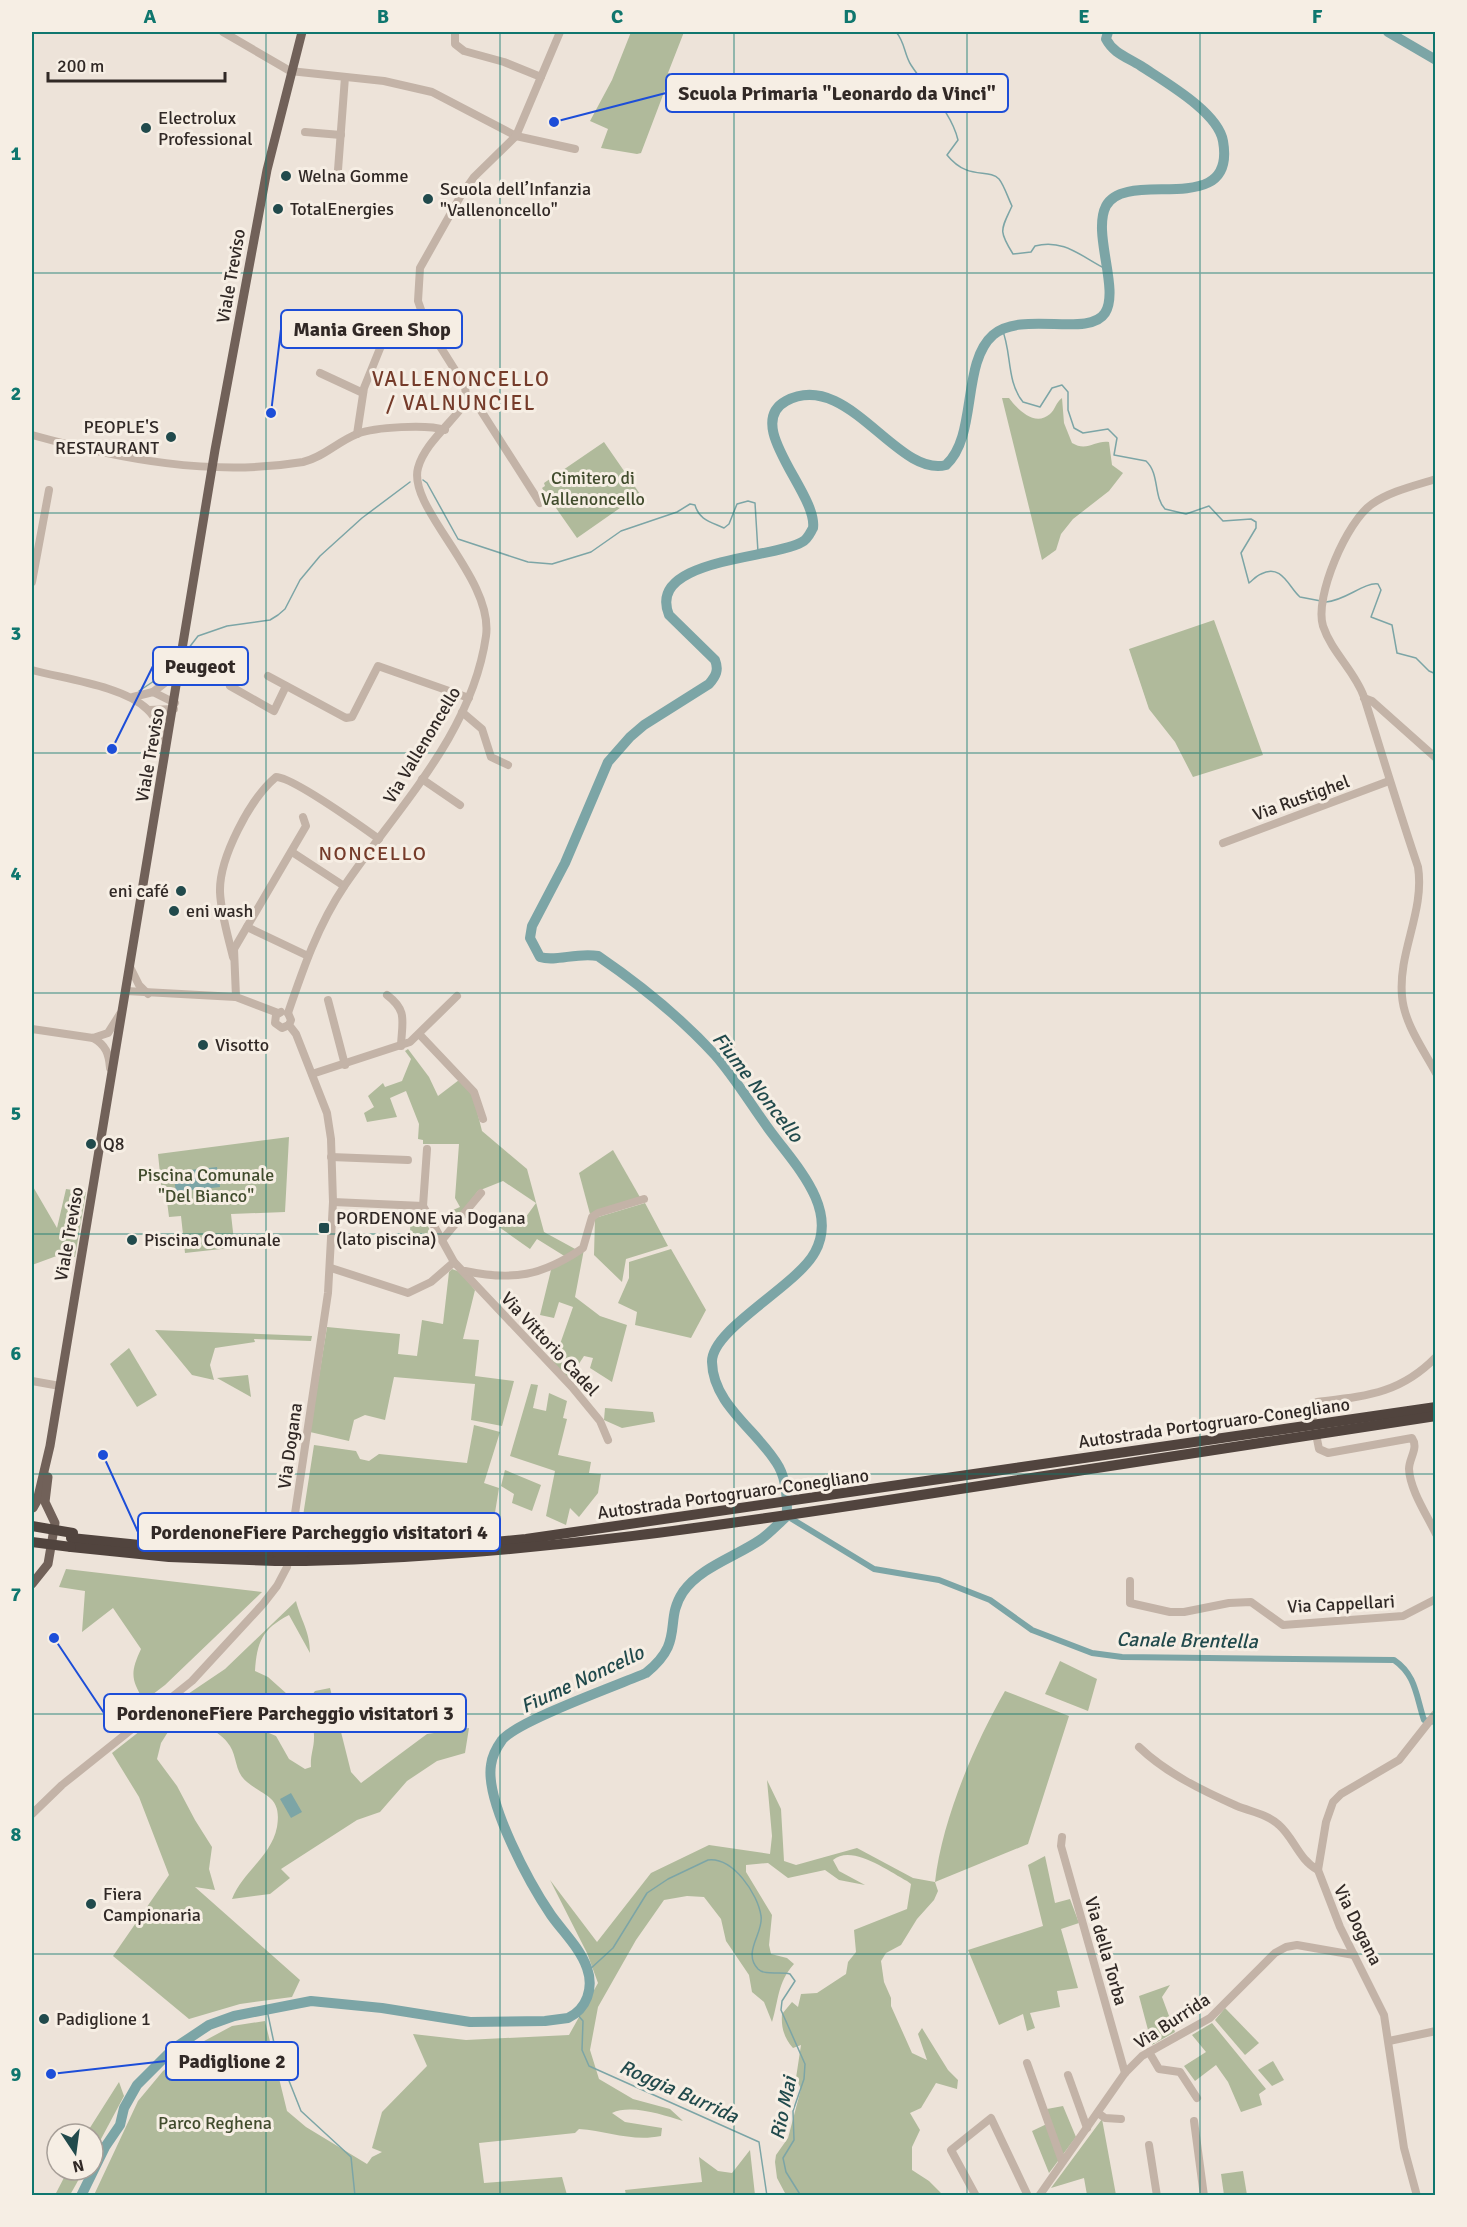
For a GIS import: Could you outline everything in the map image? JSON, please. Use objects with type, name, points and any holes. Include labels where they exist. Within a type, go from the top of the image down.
[{"type":"highway","name":"Autostrada Portogruaro-Conegliano","points":[[32,1542],[119,1543],[305,1557],[528,1544],[723,1525],[1436,1407]]},
{"type":"highway","name":"Autostrada Portogruaro-Conegliano","points":[[1122,1459],[1436,1416]]},
{"type":"highway","points":[[32,1526],[71,1543]]},
{"type":"highway","name":"Autostrada Portogruaro-Conegliano","points":[[32,1532],[106,1552],[214,1560],[277,1556]]},
{"type":"highway","points":[[32,1548],[71,1543]]},
{"type":"main road","name":"Viale Treviso","points":[[32,1584],[35,1573],[48,1564],[50,1554],[55,1523],[48,1511],[45,1496],[50,1446],[175,706],[212,469],[267,170],[290,71],[302,32]]},
{"type":"main road","name":"Viale Treviso","points":[[48,1511],[32,1508],[37,1501],[50,1446]]},
{"type":"main road","points":[[32,1496],[42,1480]]},
{"type":"street","points":[[223,32],[290,71],[384,81],[432,92],[516,136],[575,149]]},
{"type":"street","points":[[454,32],[455,44],[464,51],[504,62],[541,77]]},
{"type":"street","points":[[540,503],[478,406],[466,397],[465,386],[424,316],[418,301],[420,268],[469,184],[516,136],[560,32]]},
{"type":"street","points":[[338,170],[345,77]]},
{"type":"street","points":[[305,132],[340,135]]},
{"type":"street","points":[[357,434],[363,393],[371,366],[385,336]]},
{"type":"street","points":[[320,374],[363,393]]},
{"type":"street","name":"Via Vallenoncello","points":[[288,1013],[308,956],[344,886],[422,779],[469,698],[486,636],[486,611],[473,582],[425,502],[417,475],[422,459],[445,430],[466,397]]},
{"type":"street","points":[[32,435],[96,453],[212,469],[309,461],[357,434],[395,429],[445,430]]},
{"type":"street","points":[[1436,479],[1393,492],[1371,505],[1356,519],[1322,601],[1322,624],[1327,637],[1357,680],[1418,867],[1421,884],[1403,971],[1402,996],[1406,1014],[1436,1073]]},
{"type":"street","points":[[32,582],[49,490]]},
{"type":"street","points":[[268,676],[346,718],[352,717],[372,672],[378,666],[469,698]]},
{"type":"street","points":[[133,698],[153,692],[181,669]]},
{"type":"street","points":[[32,670],[133,698],[149,710],[158,724],[167,750]]},
{"type":"street","points":[[230,686],[274,711],[286,686]]},
{"type":"street","points":[[153,692],[175,706]]},
{"type":"street","points":[[1364,698],[1372,701],[1436,758]]},
{"type":"street","points":[[149,710],[175,706]]},
{"type":"street","points":[[462,712],[482,729],[491,758],[508,765]]},
{"type":"street","points":[[236,997],[232,957],[220,891],[231,848],[257,798],[276,777],[282,777],[312,795],[379,839]]},
{"type":"street","points":[[422,779],[460,805]]},
{"type":"street","name":"Via Rustighel","points":[[1223,843],[1389,782]]},
{"type":"street","points":[[232,957],[234,949],[306,826],[303,817]]},
{"type":"street","points":[[292,852],[344,886]]},
{"type":"street","points":[[247,927],[308,956]]},
{"type":"street","points":[[130,966],[139,985],[148,994]]},
{"type":"street","points":[[126,991],[236,997],[278,1013],[288,1013]]},
{"type":"street","points":[[387,995],[400,1005],[403,1011],[401,1046]]},
{"type":"street","points":[[312,1074],[401,1046],[420,1035],[457,996]]},
{"type":"street","points":[[328,1000],[345,1065]]},
{"type":"street","points":[[103,1039],[122,1010]]},
{"type":"street","name":"Via Dogana","points":[[278,1013],[275,1018],[277,1026],[282,1028],[289,1025]]},
{"type":"street","name":"Via Dogana","points":[[32,1812],[192,1681],[263,1604],[284,1575],[292,1542],[331,1268],[333,1202],[327,1113],[289,1025],[291,1018],[288,1013]]},
{"type":"street","points":[[32,1029],[117,1042]]},
{"type":"street","points":[[420,1035],[474,1092],[483,1119]]},
{"type":"street","points":[[103,1039],[111,1075]]},
{"type":"street","points":[[333,1202],[423,1206],[427,1149]]},
{"type":"street","points":[[331,1157],[408,1160]]},
{"type":"street","points":[[442,1240],[481,1193]]},
{"type":"street","name":"Via Vittorio Cadel","points":[[465,1271],[504,1277],[527,1276],[547,1269],[583,1248],[592,1217],[598,1213],[644,1199]]},
{"type":"street","name":"Via Vittorio Cadel","points":[[423,1206],[454,1262],[465,1271],[492,1305],[572,1387],[600,1421],[608,1440]]},
{"type":"street","points":[[331,1268],[408,1293],[431,1282],[454,1262]]},
{"type":"street","points":[[1313,1417],[1312,1410],[1317,1402],[1388,1391],[1421,1373],[1436,1357]]},
{"type":"street","points":[[32,1381],[60,1386]]},
{"type":"street","points":[[1317,1439],[1319,1449],[1328,1453],[1412,1438],[1414,1449],[1409,1468],[1414,1486],[1436,1534]]},
{"type":"street","name":"Via Cappellari","points":[[1130,1581],[1130,1603],[1170,1612],[1251,1602],[1283,1625],[1403,1616],[1436,1599]]},
{"type":"street","name":"Via Dogana","points":[[1417,2196],[1404,2148],[1389,2041],[1378,1999],[1354,1955],[1317,1870],[1326,1822],[1333,1802],[1341,1794],[1399,1760],[1435,1715]]},
{"type":"street","points":[[1139,1747],[1187,1782],[1239,1807],[1264,1815],[1280,1825],[1304,1859],[1317,1870]]},
{"type":"street","points":[[1182,1791],[1187,1782]]},
{"type":"street","name":"Via della Torba","points":[[1062,1837],[1061,1846],[1125,2073]]},
{"type":"street","name":"Via Burrida","points":[[1039,2196],[1125,2073],[1149,2052],[1210,2018],[1275,1953],[1297,1945],[1354,1955]]},
{"type":"street","points":[[1389,2041],[1436,2031]]},
{"type":"street","points":[[1149,2052],[1159,2069],[1179,2072],[1197,2098]]},
{"type":"street","points":[[1027,2063],[1062,2161]]},
{"type":"street","points":[[1068,2075],[1087,2128]]},
{"type":"street","points":[[1098,2114],[1105,2118],[1121,2119]]},
{"type":"street","points":[[976,2196],[951,2150],[991,2118],[1028,2196]]},
{"type":"street","points":[[1194,2121],[1204,2196]]},
{"type":"street","points":[[1149,2145],[1157,2196]]},
{"type":"green space","points":[[631,32],[684,32],[668,73],[671,74],[641,153],[637,154],[601,148],[608,129],[590,121],[612,80]]},
{"type":"green space","points":[[1002,398],[1009,398],[1022,412],[1039,419],[1050,414],[1062,398],[1064,423],[1072,443],[1087,446],[1109,442],[1112,465],[1123,473],[1109,491],[1073,519],[1061,534],[1056,550],[1042,560]]},
{"type":"green space","name":"Cimitero di Vallenoncello","points":[[604,442],[640,494],[577,538],[542,488],[545,486],[544,483]]},
{"type":"green space","points":[[1214,620],[1263,755],[1193,777],[1175,742],[1149,709],[1129,649]]},
{"type":"green space","points":[[408,1049],[429,1077],[438,1096],[459,1080],[473,1095],[482,1131],[527,1169],[544,1232],[577,1250],[585,1244],[575,1297],[600,1316],[627,1325],[612,1382],[590,1368],[593,1358],[584,1356],[569,1379],[551,1361],[559,1347],[573,1307],[559,1302],[554,1318],[540,1315],[551,1270],[566,1257],[537,1239],[530,1249],[499,1227],[508,1212],[523,1221],[536,1203],[503,1181],[478,1191],[457,1218],[453,1210],[460,1207],[455,1198],[459,1144],[423,1144],[423,1140],[418,1139],[419,1124],[406,1091],[390,1098],[397,1117],[367,1122],[364,1113],[374,1107],[368,1096],[383,1083],[385,1087],[402,1081],[411,1059],[405,1051]]},
{"type":"green space","name":"Piscina Comunale \"Del Bianco\"","points":[[289,1137],[285,1212],[231,1214],[234,1241],[230,1248],[185,1253],[181,1216],[169,1217],[166,1193],[162,1193],[158,1154]]},
{"type":"green space","points":[[613,1150],[641,1199],[590,1214],[579,1173]]},
{"type":"green space","points":[[32,1185],[57,1228],[66,1189],[86,1192],[75,1257],[62,1254],[32,1265]]},
{"type":"green space","points":[[645,1203],[668,1246],[626,1259],[622,1282],[594,1255],[595,1218]]},
{"type":"green space","points":[[411,1212],[420,1212],[435,1239],[416,1243],[415,1235],[410,1232]]},
{"type":"green space","points":[[671,1249],[706,1310],[691,1338],[635,1325],[637,1312],[618,1303],[629,1278],[629,1262]]},
{"type":"green space","points":[[452,1269],[460,1272],[475,1290],[463,1339],[479,1340],[475,1376],[514,1381],[502,1426],[471,1420],[475,1384],[394,1377],[385,1420],[365,1415],[354,1420],[349,1441],[310,1432],[327,1327],[400,1334],[398,1354],[417,1356],[422,1320],[443,1324],[449,1272]]},
{"type":"green space","points":[[155,1330],[312,1336],[311,1341],[254,1339],[255,1342],[215,1348],[210,1365],[214,1380],[192,1375]]},
{"type":"green space","points":[[129,1348],[157,1395],[137,1407],[110,1364]]},
{"type":"green space","points":[[248,1375],[251,1397],[217,1378]]},
{"type":"green space","points":[[531,1384],[538,1385],[533,1408],[546,1411],[549,1393],[567,1401],[563,1418],[567,1419],[558,1455],[591,1462],[589,1473],[601,1474],[598,1493],[579,1517],[570,1508],[566,1525],[546,1516],[555,1471],[510,1456]]},
{"type":"green space","points":[[605,1408],[653,1412],[655,1422],[622,1428],[604,1420]]},
{"type":"green space","points":[[474,1425],[500,1432],[484,1483],[499,1488],[493,1525],[451,1533],[299,1542],[314,1445],[356,1451],[360,1459],[369,1461],[379,1454],[467,1463]]},
{"type":"green space","points":[[505,1470],[541,1485],[532,1511],[512,1503],[514,1494],[501,1486]]},
{"type":"green space","points":[[66,1569],[262,1592],[165,1685],[144,1701],[134,1681],[135,1664],[141,1649],[113,1608],[82,1632],[85,1591],[59,1587]]},
{"type":"green space","points":[[296,1601],[307,1632],[310,1653],[289,1615],[267,1631],[257,1652],[255,1671],[268,1677],[287,1694],[276,1707],[251,1714],[247,1719],[255,1727],[276,1736],[289,1759],[305,1769],[311,1767],[314,1732],[309,1708],[311,1697],[315,1691],[330,1688],[351,1772],[361,1783],[427,1734],[469,1728],[465,1753],[437,1761],[407,1781],[380,1812],[357,1820],[281,1869],[290,1878],[270,1894],[232,1899],[274,1838],[277,1827],[277,1809],[271,1798],[243,1778],[230,1746],[219,1734],[197,1725],[173,1724],[161,1743],[157,1759],[177,1786],[212,1847],[209,1869],[215,1890],[195,1887],[300,1980],[292,1997],[240,2004],[189,2019],[113,1956],[169,1875],[139,1797],[112,1753],[182,1698],[225,1669]]},
{"type":"green space","points":[[1060,1661],[1097,1679],[1088,1711],[1045,1694]]},
{"type":"green space","points":[[1005,1691],[1069,1716],[1028,1844],[935,1882],[945,1834],[961,1784],[982,1735]]},
{"type":"green space","name":"Parco Reghena","points":[[767,1780],[781,1809],[784,1861],[796,1865],[857,1848],[913,1878],[935,1882],[938,1891],[901,1945],[886,1953],[881,1961],[891,2006],[912,2053],[927,2060],[918,2034],[922,2028],[948,2070],[958,2080],[957,2089],[936,2083],[921,2108],[910,2113],[920,2130],[912,2147],[912,2170],[929,2181],[943,2195],[786,2195],[777,2178],[776,2155],[788,2138],[801,2089],[796,2078],[801,2045],[793,2048],[787,2040],[782,2014],[792,2002],[798,2007],[801,1994],[817,1993],[846,1974],[848,1962],[856,1952],[854,1930],[907,1909],[911,1884],[870,1861],[850,1855],[833,1860],[839,1871],[865,1885],[839,1880],[825,1870],[788,1878],[768,1863],[746,1865],[746,1872],[772,1915],[769,1945],[771,1954],[787,1958],[794,1964],[781,1985],[772,2022],[764,2002],[752,1992],[749,1975],[726,1941],[721,1919],[704,1897],[687,1896],[664,1900],[636,1940],[598,2007],[590,2050],[599,2079],[633,2099],[670,2109],[683,2121],[647,2111],[628,2110],[612,2113],[625,2122],[662,2128],[661,2136],[640,2138],[579,2129],[575,2133],[479,2143],[484,2183],[562,2177],[567,2195],[94,2195],[100,2182],[105,2182],[105,2172],[138,2101],[163,2071],[193,2047],[232,2026],[265,2021],[287,2111],[306,2127],[367,2164],[372,2157],[382,2152],[372,2148],[382,2112],[427,2066],[413,2034],[466,2040],[569,2035],[598,1983],[587,1953],[550,1880],[597,1942],[651,1873],[709,1845],[770,1854],[772,1836]]},
{"type":"green space","points":[[1045,1856],[1055,1903],[1070,1899],[1079,1923],[1061,1929],[1078,1988],[1057,1991],[1060,2007],[1030,2013],[1035,2028],[1027,2031],[1023,2014],[999,2025],[968,1950],[1043,1926],[1028,1865]]},
{"type":"green space","points":[[1170,1985],[1162,1997],[1175,2032],[1152,2045],[1139,1996]]},
{"type":"green space","points":[[1225,2008],[1259,2043],[1245,2055],[1215,2020]]},
{"type":"green space","points":[[1212,2023],[1266,2089],[1259,2094],[1262,2105],[1241,2112],[1228,2082],[1216,2065],[1195,2081],[1184,2066],[1206,2052],[1192,2035]]},
{"type":"green space","points":[[1273,2061],[1284,2080],[1272,2086],[1258,2070]]},
{"type":"green space","points":[[119,2082],[124,2096],[105,2132],[105,2122],[94,2122]]},
{"type":"green space","points":[[1063,2106],[1076,2137],[1049,2173],[1032,2131],[1051,2122],[1047,2109]]},
{"type":"green space","points":[[1102,2119],[1116,2195],[1087,2195],[1084,2178],[1051,2188]]},
{"type":"green space","points":[[750,2150],[755,2195],[626,2195],[625,2190],[702,2182],[699,2157],[718,2171],[732,2173]]},
{"type":"green space","points":[[1243,2171],[1247,2195],[1224,2195],[1221,2174]]},
{"type":"green space","points":[[62,2182],[77,2182],[70,2195],[55,2195]]},
{"type":"water","points":[[217,1167],[220,1187],[176,1192],[173,1172]]},
{"type":"water","points":[[291,1793],[302,1812],[291,1818],[280,1799]]},
{"type":"waterway","points":[[896,32],[911,65],[955,129],[958,140],[947,155],[962,168],[994,176],[1003,185],[1012,206],[1004,225],[1003,235],[1013,254],[1031,252],[1035,246],[1055,245],[1072,250],[1106,269]]},
{"type":"waterway","name":"Fiume Noncello","points":[[81,2196],[105,2147],[120,2125],[124,2108],[137,2085],[173,2049],[209,2025],[234,2016],[311,2001],[382,2008],[470,2022],[545,2021],[568,2018],[580,2009],[587,1997],[590,1983],[584,1961],[542,1901],[521,1864],[502,1821],[491,1781],[492,1758],[502,1740],[527,1723],[646,1673],[666,1651],[677,1603],[690,1583],[709,1569],[760,1540],[787,1516],[787,1497],[782,1473],[771,1454],[739,1418],[720,1392],[714,1378],[712,1362],[715,1349],[725,1336],[805,1265],[815,1252],[821,1236],[822,1221],[818,1205],[804,1176],[731,1075],[689,1028],[660,1002],[598,956],[540,957],[530,938],[532,926],[565,863],[608,762],[644,725],[709,684],[715,676],[717,670],[715,660],[669,615],[667,596],[676,582],[694,571],[716,564],[787,548],[802,542],[813,528],[805,497],[777,443],[772,426],[775,412],[786,401],[808,395],[830,399],[851,410],[909,456],[928,465],[946,465],[956,452],[962,436],[977,363],[983,347],[993,335],[1005,328],[1020,325],[1085,323],[1097,320],[1105,313],[1110,290],[1102,231],[1106,206],[1117,195],[1135,191],[1197,186],[1213,179],[1223,165],[1223,141],[1211,119],[1176,89],[1117,52],[1106,39],[1108,32]]},
{"type":"waterway","name":"Fiume Noncello","points":[[1388,32],[1436,60]]},
{"type":"waterway","points":[[1002,329],[1014,385],[1023,402],[1040,407],[1052,388],[1062,385],[1068,392],[1068,410],[1074,428],[1083,433],[1108,429],[1117,438],[1114,455],[1146,461],[1153,472],[1159,498],[1165,509],[1186,514],[1209,506],[1223,521],[1251,519],[1256,522],[1256,528],[1241,553],[1249,583],[1261,574],[1268,571],[1274,572],[1280,574],[1300,597],[1321,601]]},
{"type":"waterway","points":[[423,480],[427,483],[458,539],[528,562],[552,564],[591,552],[621,531],[677,512],[690,504],[695,505],[699,514],[706,520],[724,528],[729,524],[737,504],[748,501],[755,503],[758,552]]},
{"type":"waterway","points":[[188,649],[198,636],[227,626],[270,620],[278,615],[285,609],[300,580],[320,556],[362,518],[410,482]]},
{"type":"waterway","points":[[1326,602],[1378,584],[1381,590],[1371,617],[1392,625],[1397,653],[1416,658],[1429,671],[1436,674]]},
{"type":"waterway","points":[[139,691],[172,669]]},
{"type":"waterway","name":"Canale Brentella","points":[[787,1516],[874,1569],[939,1580],[990,1600],[1032,1630],[1092,1653],[1122,1657],[1394,1660],[1411,1679],[1424,1720],[1436,1722]]},
{"type":"waterway","name":"Rio Mai","points":[[588,1971],[613,1948],[647,1893],[668,1879],[708,1860],[726,1864],[743,1879],[755,1898],[761,1916],[760,1929],[753,1949],[754,1963],[761,1971],[790,1974],[795,1981],[782,2001],[781,2010],[805,2064],[804,2079],[793,2111],[794,2140],[783,2158],[786,2172],[801,2196]]},
{"type":"waterway","points":[[267,2010],[274,2043],[301,2111],[351,2157],[355,2196]]},
{"type":"waterway","name":"Roggia Burrida","points":[[577,2014],[583,2021],[582,2050],[589,2066],[759,2142],[767,2196]]},
{"type":"place","name":"Scuola Primaria \"Leonardo da Vinci\"","points":[[554,122]]},
{"type":"place","name":"Electrolux Professional","points":[[146,128]]},
{"type":"place","name":"Welna Gomme","points":[[286,176]]},
{"type":"place","name":"Scuola dell’Infanzia \"Vallenoncello\"","points":[[428,199]]},
{"type":"place","name":"TotalEnergies","points":[[278,209]]},
{"type":"place","name":"Mania Green Shop","points":[[271,413]]},
{"type":"place","name":"PEOPLE'S RESTAURANT","points":[[171,437]]},
{"type":"place","name":"Peugeot","points":[[112,749]]},
{"type":"place","name":"eni café","points":[[181,891]]},
{"type":"place","name":"eni wash","points":[[174,911]]},
{"type":"place","name":"Visotto","points":[[203,1045]]},
{"type":"place","name":"Q8","points":[[91,1144]]},
{"type":"place","name":"PORDENONE via Dogana (lato piscina)","points":[[324,1228]]},
{"type":"place","name":"Piscina Comunale","points":[[132,1240]]},
{"type":"place","name":"PordenoneFiere Parcheggio visitatori 4","points":[[103,1455]]},
{"type":"place","name":"PordenoneFiere Parcheggio visitatori 3","points":[[54,1638]]},
{"type":"place","name":"Fiera Campionaria","points":[[91,1904]]},
{"type":"place","name":"Padiglione 1","points":[[44,2019]]},
{"type":"place","name":"Padiglione 2","points":[[51,2074]]},
{"type":"district","name":"VALLENONCELLO / VALNUNCIEL","points":[[461,391]]},
{"type":"district","name":"NONCELLO","points":[[373,853]]}]
